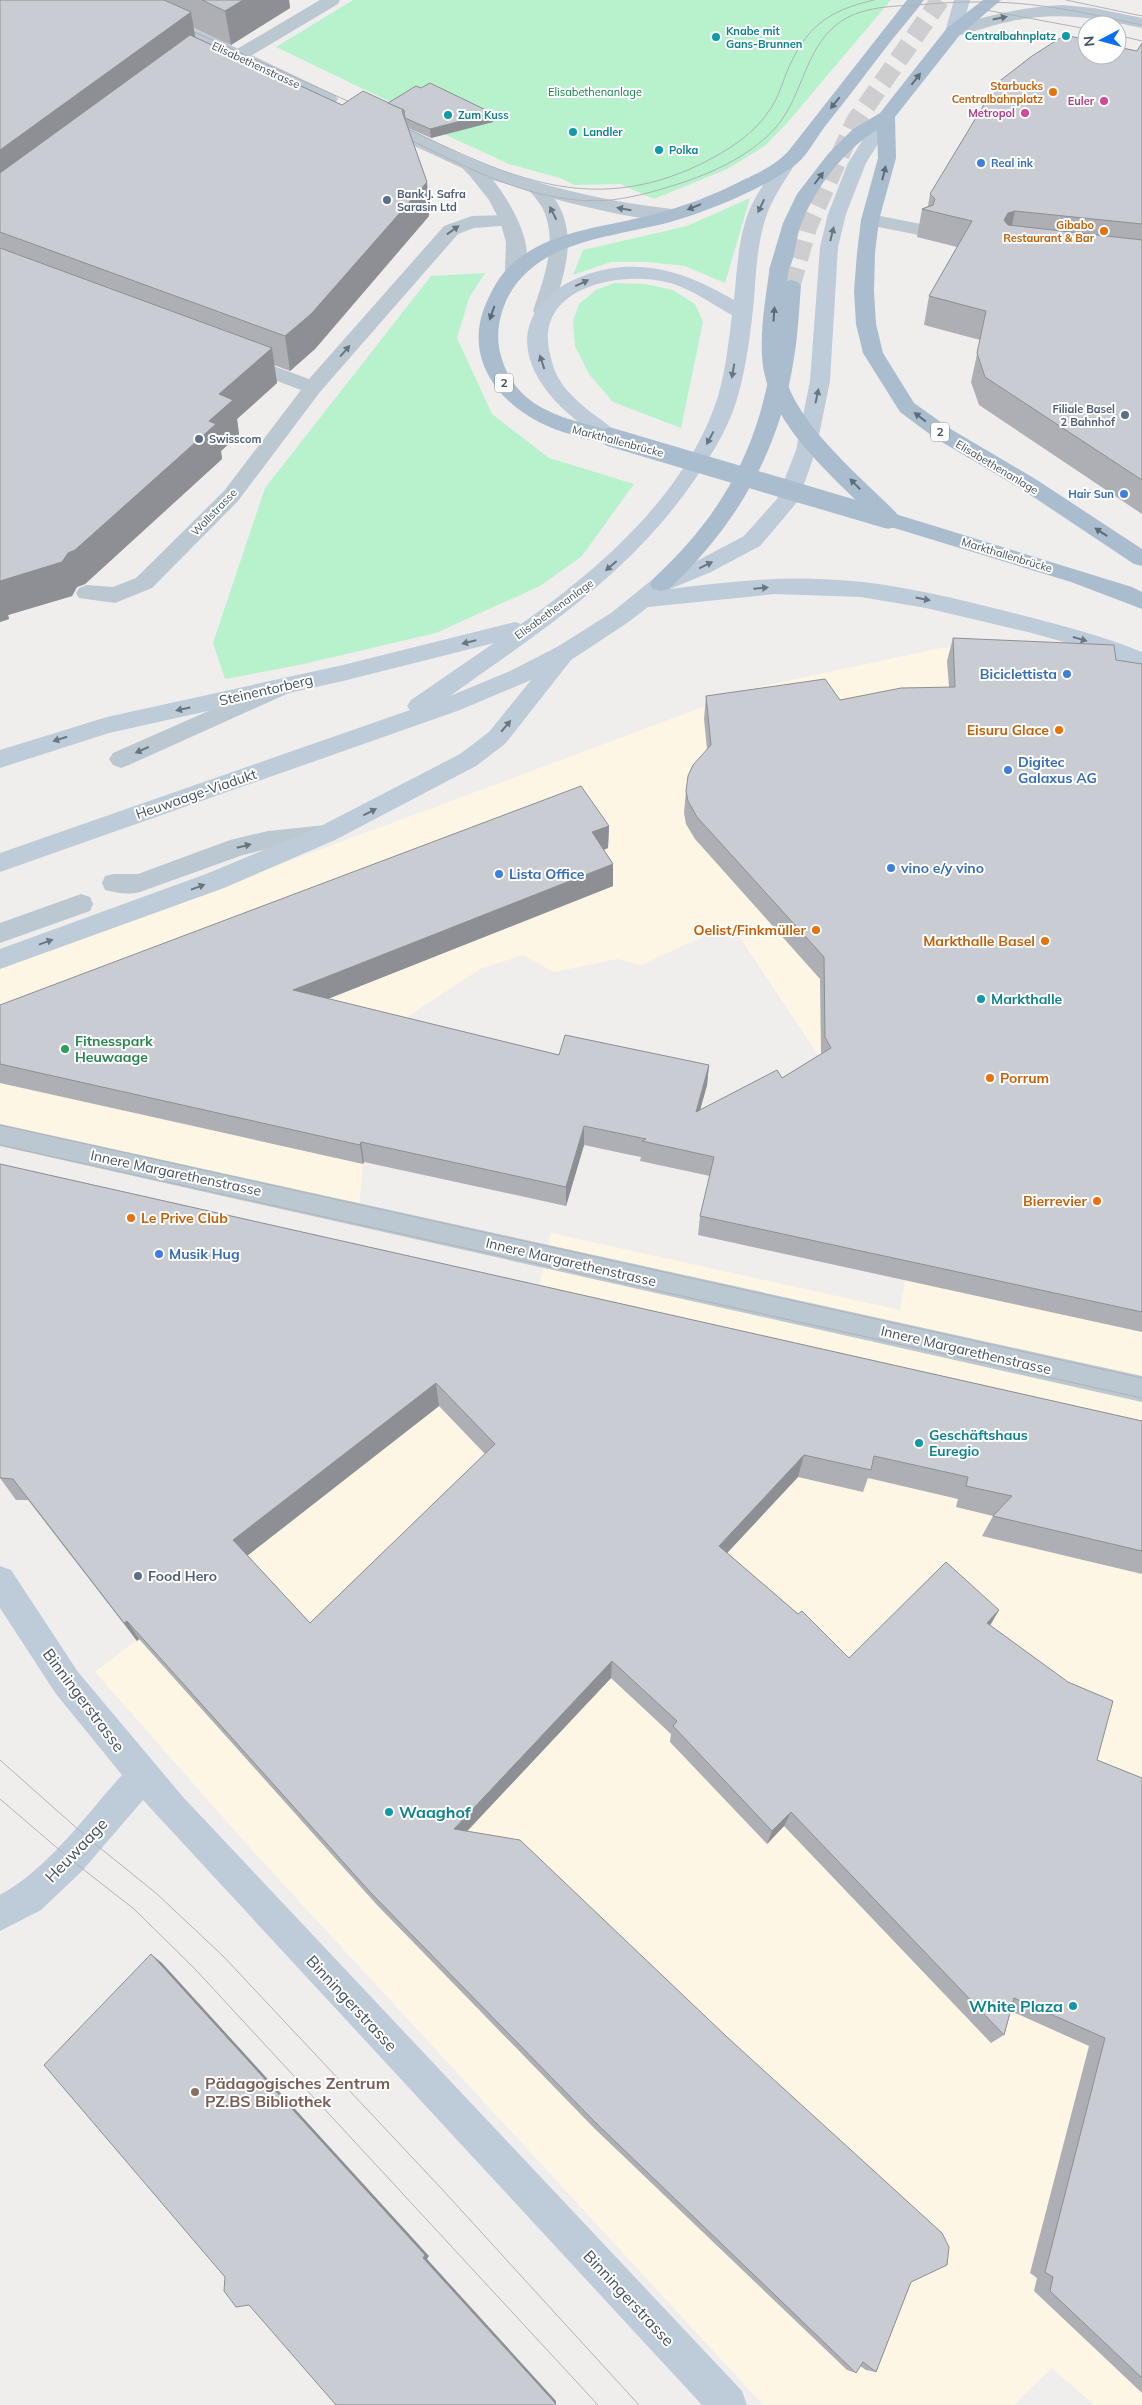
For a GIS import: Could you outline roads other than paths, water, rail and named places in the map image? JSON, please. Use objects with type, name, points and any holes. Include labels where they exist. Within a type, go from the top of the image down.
[{"type":"main road","name":"Elisabethenanlage","points":[[392,725],[583,590],[624,554],[660,513],[686,478],[712,436],[729,394],[743,313],[752,231],[758,210],[786,164],[916,0]]},
{"type":"main road","points":[[953,32],[962,0]]},
{"type":"main road","points":[[661,584],[703,567],[752,541],[787,501],[806,450],[820,381],[829,247],[835,222],[857,163],[886,118],[953,32],[993,0]]},
{"type":"main road","name":"Elisabethenanlage","points":[[886,118],[887,158],[870,220],[864,291],[866,324],[872,353],[907,406],[942,433],[1030,485],[1141,560]]},
{"type":"main road","points":[[886,118],[859,133],[834,158],[806,194],[792,223],[785,278],[771,351],[779,384],[800,422],[826,454],[889,519]]},
{"type":"main road","name":"Markthallenbrücke","points":[[786,164],[715,198],[672,215],[562,243],[515,270],[499,296],[487,329],[489,351],[507,389],[522,404],[540,417],[578,431],[610,437],[1136,594]]},
{"type":"main road","points":[[610,437],[568,403],[545,372],[538,347],[537,335],[543,311],[555,299],[583,282],[604,275],[622,272],[661,275],[677,280],[743,313]]},
{"type":"main road","points":[[392,725],[487,690],[564,653],[596,634],[643,600],[700,544],[727,511],[752,462],[774,400],[782,368],[785,278]]},
{"type":"main road","points":[[643,600],[788,586],[826,586],[884,592],[930,600],[1016,621],[1108,647],[1142,661]]},
{"type":"main road","name":"Steinentorberg","points":[[0,759],[107,725],[418,655],[533,624]]},
{"type":"main road","points":[[0,959],[215,880],[326,834],[468,760],[497,738],[564,653]]},
{"type":"main road","name":"Heuwaage-Viadukt","points":[[0,862],[392,725]]},
{"type":"main road","name":"Binningerstrasse","points":[[0,1581],[67,1683],[171,1810],[728,2405]]},
{"type":"main road","name":"Heuwaage","points":[[0,1914],[30,1898],[70,1859],[142,1776]]},
{"type":"street","name":"Elisabethenstrasse","points":[[95,0],[127,9],[208,50],[238,56],[348,108]]},
{"type":"street","points":[[238,56],[332,0]]},
{"type":"street","points":[[953,32],[989,20],[1017,14],[1055,11],[1086,12],[1142,23]]},
{"type":"street","points":[[365,117],[469,165],[534,187],[626,210],[672,215]]},
{"type":"street","points":[[469,165],[487,186],[507,221],[515,243],[515,270]]},
{"type":"street","points":[[534,187],[543,196],[556,219],[562,243],[543,311]]},
{"type":"street","points":[[870,220],[919,229]]},
{"type":"street","name":"Wallstrasse","points":[[87,593],[115,595],[144,583],[231,496],[313,388],[451,230],[472,222],[507,221]]},
{"type":"street","points":[[221,353],[313,388]]},
{"type":"street","points":[[121,759],[282,687]]},
{"type":"street","points":[[114,883],[130,885],[140,883],[239,847],[268,840],[326,834]]},
{"type":"street","points":[[0,933],[81,904]]},
{"type":"street","name":"Innere Margarethenstrasse","points":[[0,1134],[1142,1389]]},
{"type":"tunnel","points":[[791,286],[808,226],[855,122],[940,0]]},
{"type":"tram line","points":[[395,123],[471,158],[507,172],[544,183],[581,189],[619,188],[659,180],[711,159],[749,134],[771,108],[793,58],[810,33],[830,16],[857,4],[874,0]]},
{"type":"tram line","points":[[1066,0],[1142,16]]},
{"type":"tram line","points":[[400,135],[476,171],[528,191],[583,200],[620,199],[697,178],[722,167],[757,145],[768,136],[786,113],[820,42],[830,30],[843,20],[860,12],[898,6],[1001,2],[1062,9],[1142,25]]},
{"type":"tram line","points":[[975,8],[1077,27]]},
{"type":"tram line","points":[[181,26],[361,107]]},
{"type":"tram line","points":[[1127,37],[1142,41]]},
{"type":"tram line","points":[[0,1125],[1142,1378]]},
{"type":"tram line","points":[[0,1145],[1142,1398]]},
{"type":"tram line","points":[[0,1760],[89,1839],[157,1894],[223,1956],[440,2187],[639,2405]]},
{"type":"tram line","points":[[0,1799],[70,1859],[134,1909],[195,1969],[598,2405]]},
{"type":"place","name":"Centralbahnplatz","points":[[1066,36]]},
{"type":"place","name":"Knabe mit Gans-Brunnen","points":[[716,37]]},
{"type":"place","name":"Starbucks Centralbahnplatz","points":[[1053,92]]},
{"type":"place","name":"Euler","points":[[1104,101]]},
{"type":"place","name":"Metropol","points":[[1025,113]]},
{"type":"place","name":"Zum Kuss","points":[[448,115]]},
{"type":"place","name":"Landler","points":[[573,132]]},
{"type":"place","name":"Polka","points":[[659,150]]},
{"type":"place","name":"Real ink","points":[[981,163]]},
{"type":"place","name":"Bank J. Safra Sarasin Ltd","points":[[387,200]]},
{"type":"place","name":"Gibabo Restaurant & Bar","points":[[1104,231]]},
{"type":"place","name":"Filiale Basel 2 Bahnhof","points":[[1125,415]]},
{"type":"place","name":"Swisscom","points":[[199,439]]},
{"type":"place","name":"Hair Sun","points":[[1124,494]]},
{"type":"place","name":"Biciclettista","points":[[1067,674]]},
{"type":"place","name":"Eisuru Glace","points":[[1059,730]]},
{"type":"place","name":"Digitec Galaxus AG","points":[[1008,770]]},
{"type":"place","name":"vino e/y vino","points":[[891,868]]},
{"type":"place","name":"Lista Office","points":[[499,874]]},
{"type":"place","name":"Oelist/Finkmüller","points":[[816,930]]},
{"type":"place","name":"Markthalle Basel","points":[[1045,941]]},
{"type":"place","name":"Markthalle","points":[[981,999]]},
{"type":"place","name":"Fitnesspark Heuwaage","points":[[65,1049]]},
{"type":"place","name":"Porrum","points":[[990,1078]]},
{"type":"place","name":"Bierrevier","points":[[1097,1201]]},
{"type":"place","name":"Le Prive Club","points":[[131,1218]]},
{"type":"place","name":"Musik Hug","points":[[159,1254]]},
{"type":"place","name":"Geschäftshaus Euregio","points":[[919,1443]]},
{"type":"place","name":"Food Hero","points":[[138,1576]]},
{"type":"place","name":"Waaghof","points":[[389,1812]]},
{"type":"place","name":"White Plaza","points":[[1073,2006]]},
{"type":"place","name":"Pädagogisches Zentrum PZ.BS Bibliothek","points":[[195,2092]]}]
